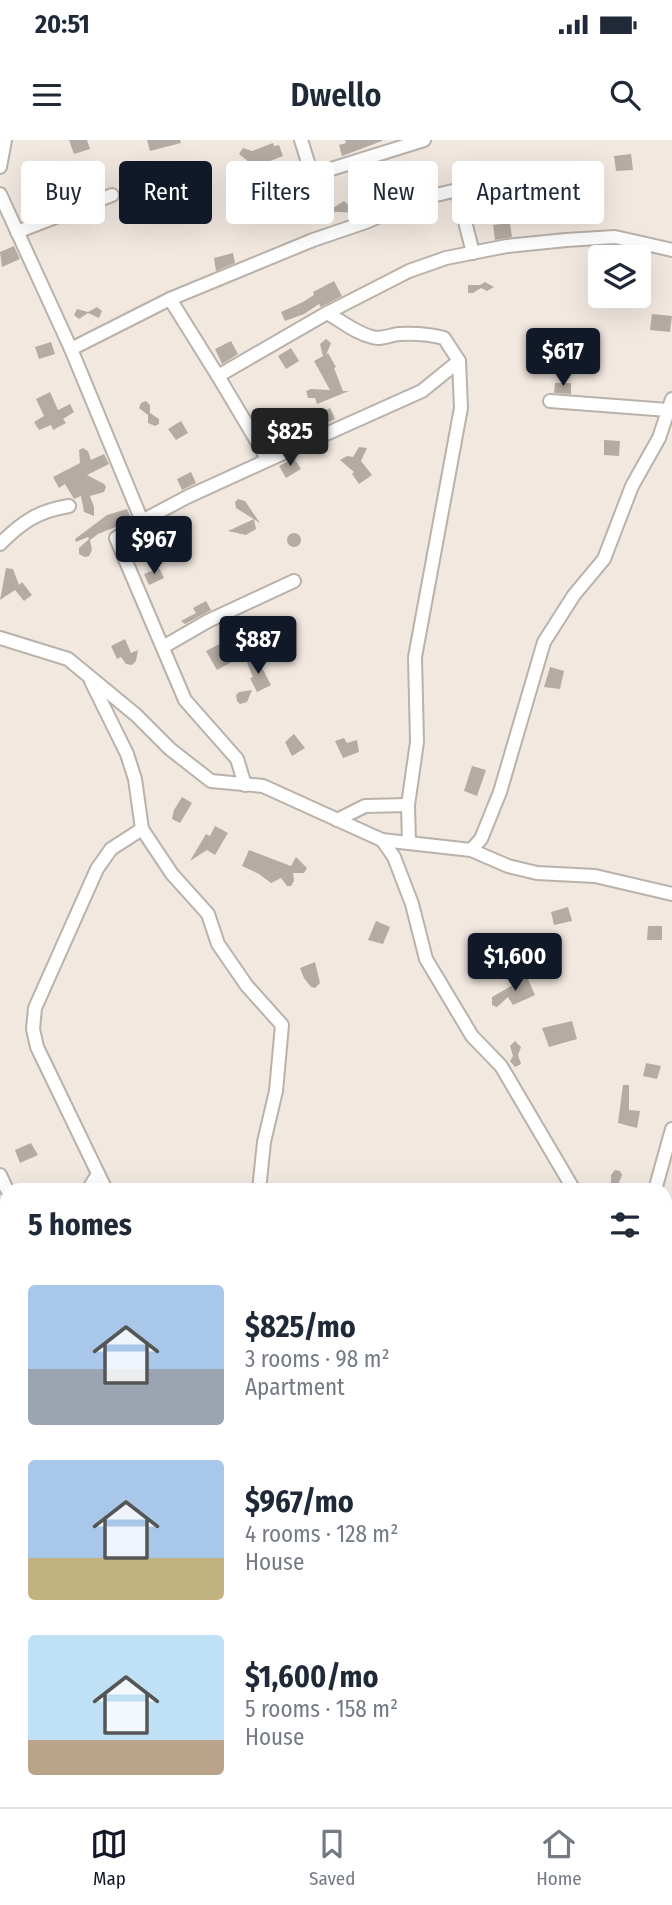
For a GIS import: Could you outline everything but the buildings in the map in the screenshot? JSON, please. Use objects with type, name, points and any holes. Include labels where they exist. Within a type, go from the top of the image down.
[{"type":"street","points":[[0,167],[5,140]]},
{"type":"street","points":[[302,140],[312,176],[424,140]]},
{"type":"street","points":[[71,349],[170,299],[415,200],[452,191]]},
{"type":"street","points":[[0,194],[71,349],[142,521]]},
{"type":"street","points":[[17,232],[112,195]]},
{"type":"street","points":[[466,224],[473,253]]},
{"type":"street","points":[[218,376],[327,313],[409,271],[446,258],[554,241],[615,237],[672,250]]},
{"type":"street","points":[[170,299],[268,460]]},
{"type":"street","points":[[327,313],[357,332],[375,339],[399,334],[425,334],[444,338],[459,361],[461,408],[415,657],[417,742],[408,804],[409,843]]},
{"type":"street","points":[[245,785],[236,759],[185,700],[116,538],[187,497],[422,391],[459,361]]},
{"type":"street","points":[[471,850],[481,839],[500,792],[544,642],[575,595],[604,559],[632,486],[659,438],[670,405],[550,401]]},
{"type":"street","points":[[0,544],[19,524],[48,509],[69,506]]},
{"type":"street","points":[[163,647],[208,621],[294,581]]},
{"type":"street","points":[[0,638],[68,659],[136,715],[170,749],[211,781],[263,786],[382,840],[471,850],[508,866],[537,873],[595,876],[672,894]]},
{"type":"street","points":[[68,659],[91,680],[123,744],[135,779],[142,829],[173,874],[208,914],[218,944],[247,986],[282,1025],[276,1091],[264,1142],[261,1183]]},
{"type":"street","points":[[337,820],[365,806],[408,804]]},
{"type":"street","points":[[102,1183],[37,1047],[33,1029],[35,1009],[97,869],[111,849],[142,829]]},
{"type":"street","points":[[382,840],[394,857],[408,892],[426,959],[472,1036],[500,1066],[570,1183]]},
{"type":"street","points":[[657,1183],[672,1129]]},
{"type":"street","points":[[92,1183],[98,1174]]}]
